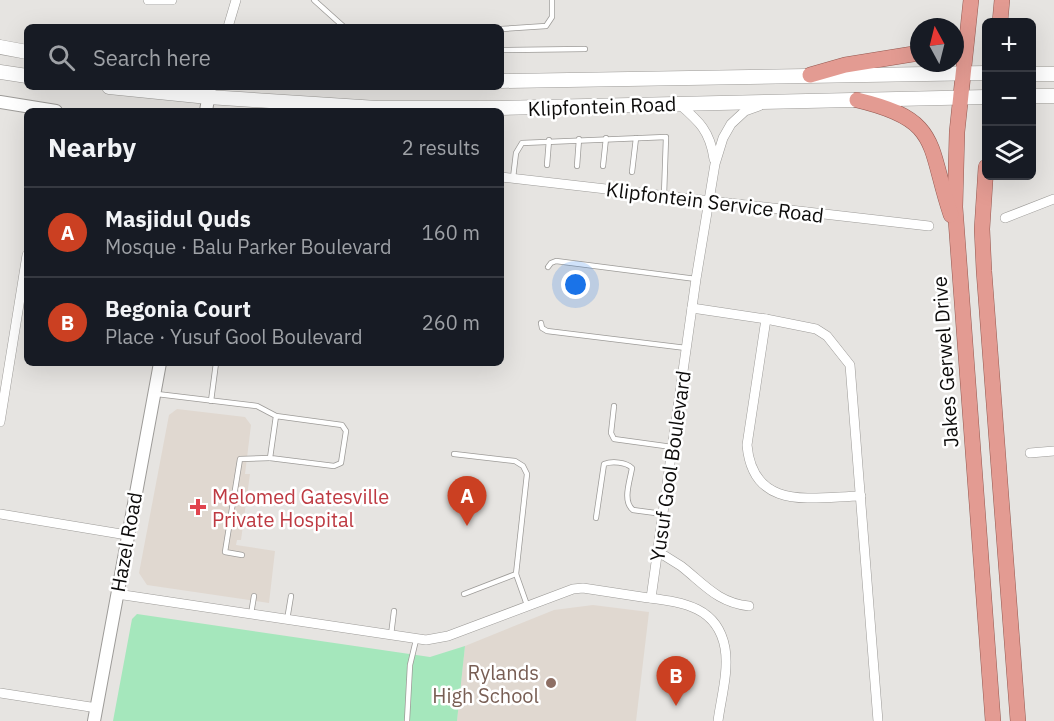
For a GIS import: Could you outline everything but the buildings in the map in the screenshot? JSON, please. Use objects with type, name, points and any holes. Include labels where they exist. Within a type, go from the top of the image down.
[{"type":"highway","points":[[960,18],[969,0]]},
{"type":"highway","name":"Jakes Gerwel Drive","points":[[969,0],[955,162],[957,232],[993,721]]},
{"type":"highway","points":[[1000,18],[1002,0]]},
{"type":"highway","points":[[810,75],[844,65],[910,54]]},
{"type":"highway","points":[[857,100],[879,105],[903,115],[925,134],[934,153],[942,188],[957,232]]},
{"type":"highway","points":[[986,180],[982,229],[984,271],[1018,721]]},
{"type":"main road","points":[[0,47],[24,51]]},
{"type":"main road","points":[[0,72],[24,76]]},
{"type":"main road","name":"Klipfontein Road","points":[[504,81],[982,73]]},
{"type":"main road","points":[[1036,74],[1054,74]]},
{"type":"main road","name":"Klipfontein Road","points":[[137,90],[208,98],[377,108],[501,108],[982,97]]},
{"type":"main road","points":[[1036,96],[1054,96]]},
{"type":"street","points":[[148,0],[172,0]]},
{"type":"street","points":[[229,24],[236,0]]},
{"type":"street","name":"Yusuf Gool Boulevard","points":[[651,598],[696,279],[715,164],[723,138],[731,124],[745,111],[775,101]]},
{"type":"street","points":[[0,102],[35,108]]},
{"type":"street","name":"Yusuf Gool Boulevard","points":[[679,104],[705,128],[711,142],[715,164]]},
{"type":"street","name":"Klipfontein Service Road","points":[[504,177],[928,226]]},
{"type":"street","points":[[1005,218],[1054,199]]},
{"type":"street","points":[[0,422],[24,274]]},
{"type":"street","points":[[692,308],[816,329],[826,336],[846,358],[851,373],[878,721]]},
{"type":"street","points":[[766,319],[747,445],[748,459],[758,480],[765,488],[777,494],[861,496]]},
{"type":"street","name":"Hazel Road","points":[[94,721],[159,366]]},
{"type":"street","points":[[1030,453],[1054,451]]},
{"type":"street","points":[[0,514],[127,535]]},
{"type":"street","points":[[657,551],[720,598],[749,606]]},
{"type":"street","points":[[117,594],[416,640],[448,636],[563,591],[583,588],[687,604],[704,613],[717,627],[726,649],[718,721]]},
{"type":"street","points":[[0,693],[97,708]]},
{"type":"lane","points":[[314,0],[341,24]]},
{"type":"lane","points":[[504,29],[546,26],[552,17],[552,0]]},
{"type":"lane","points":[[504,50],[585,48]]},
{"type":"lane","points":[[513,178],[516,153],[522,143],[549,140],[666,137],[664,196]]},
{"type":"lane","points":[[603,166],[606,138]]},
{"type":"lane","points":[[632,172],[636,138]]},
{"type":"lane","points":[[577,166],[579,139]]},
{"type":"lane","points":[[547,165],[549,140]]},
{"type":"lane","points":[[548,267],[556,261],[696,279]]},
{"type":"lane","points":[[541,323],[542,328],[547,331],[687,348]]},
{"type":"lane","points":[[211,401],[216,366]]},
{"type":"lane","points":[[154,394],[257,406],[276,416],[344,426],[346,431],[342,460],[337,466],[270,458],[240,459],[225,552],[242,555]]},
{"type":"lane","points":[[614,406],[611,434],[614,439],[673,447]]},
{"type":"lane","points":[[270,458],[276,416]]},
{"type":"lane","points":[[454,454],[515,461],[526,470],[516,574],[527,605]]},
{"type":"lane","points":[[596,518],[604,464],[607,463],[625,464],[632,468],[627,501],[629,507],[633,510],[664,514]]},
{"type":"lane","points":[[464,594],[516,574]]},
{"type":"lane","points":[[251,614],[254,596]]},
{"type":"lane","points":[[287,620],[291,596]]},
{"type":"lane","points":[[390,636],[394,611]]},
{"type":"lane","points":[[407,721],[410,665],[416,640]]},
{"type":"shaded area","name":"Melomed Gatesville Private Hospital","points":[[177,409],[245,417],[251,425],[245,474],[250,474],[241,540],[237,540],[236,545],[275,551],[269,603],[147,585],[139,573],[169,415]]},
{"type":"shaded area","name":"Rylands High School","points":[[593,605],[649,612],[636,721],[457,721],[465,646],[554,610]]},
{"type":"green space","points":[[137,614],[430,657],[465,646],[457,721],[113,721],[132,619]]},
{"type":"place","name":"Melomed Gatesville Private Hospital","points":[[198,507]]},
{"type":"place","name":"Masjidul Quds","points":[[467,526]]},
{"type":"place","name":"Rylands High School","points":[[551,683]]},
{"type":"place","name":"Begonia Court","points":[[676,706]]}]
